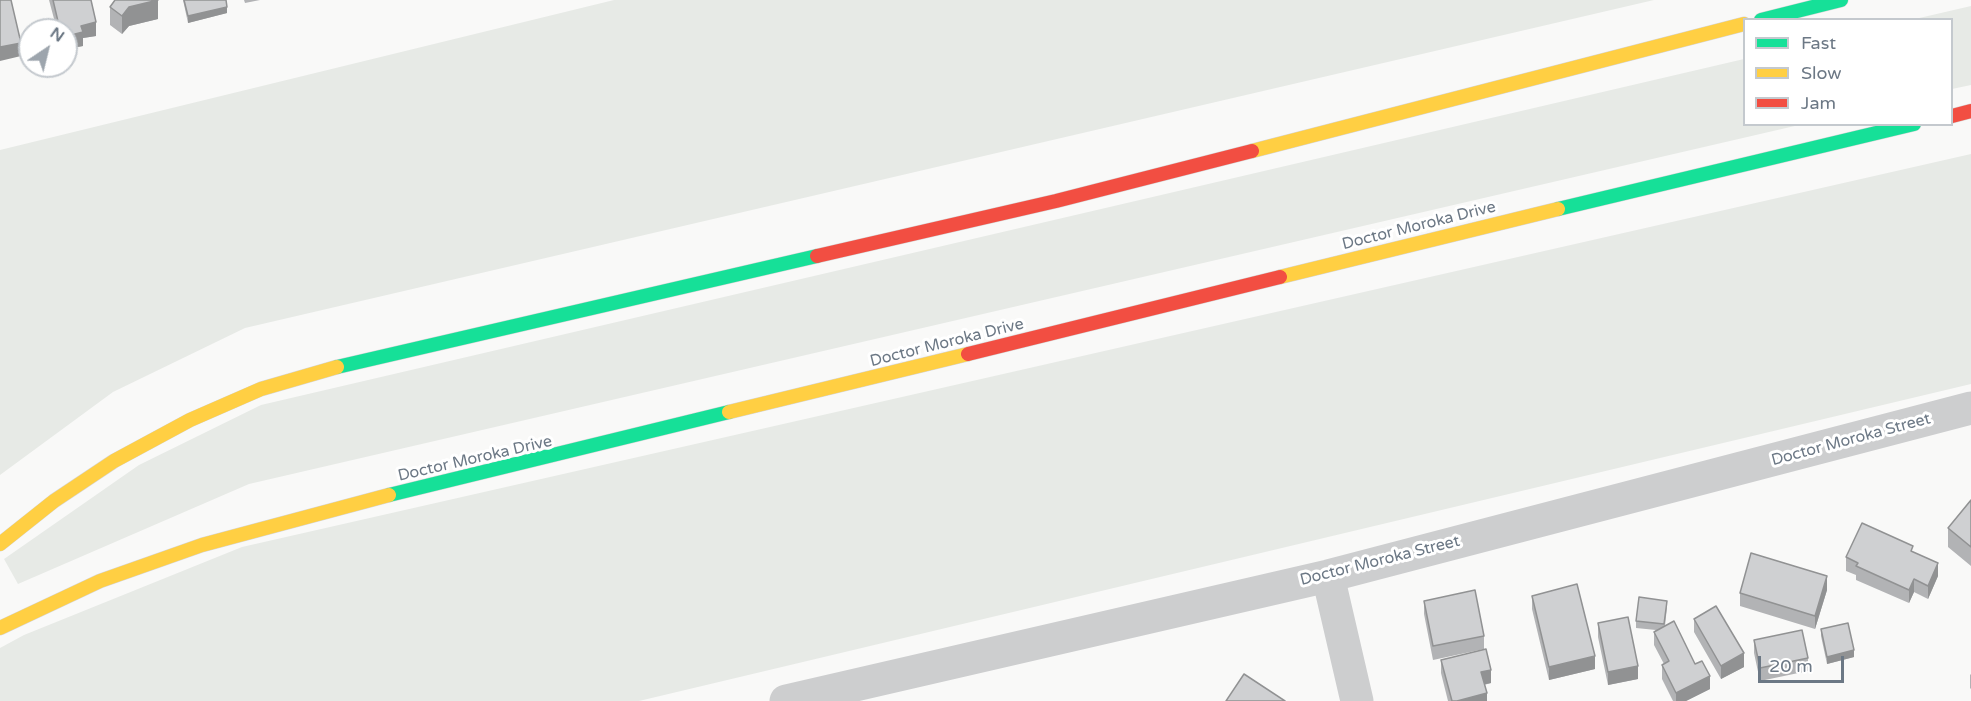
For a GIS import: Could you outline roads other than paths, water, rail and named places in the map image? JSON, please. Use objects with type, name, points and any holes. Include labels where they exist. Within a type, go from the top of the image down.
[{"type":"street","points":[[1769,18],[1841,0]]},
{"type":"street","points":[[0,544],[54,501],[114,460],[190,420],[261,389],[337,367],[1056,201],[1743,24]]},
{"type":"street","points":[[1953,116],[1971,111]]},
{"type":"street","name":"Doctor Moroka Drive","points":[[0,628],[100,581],[202,545],[304,516],[1906,126]]},
{"type":"street","name":"Doctor Moroka Street","points":[[786,701],[1328,576],[1971,408]]},
{"type":"street","points":[[1328,576],[1357,701]]}]
